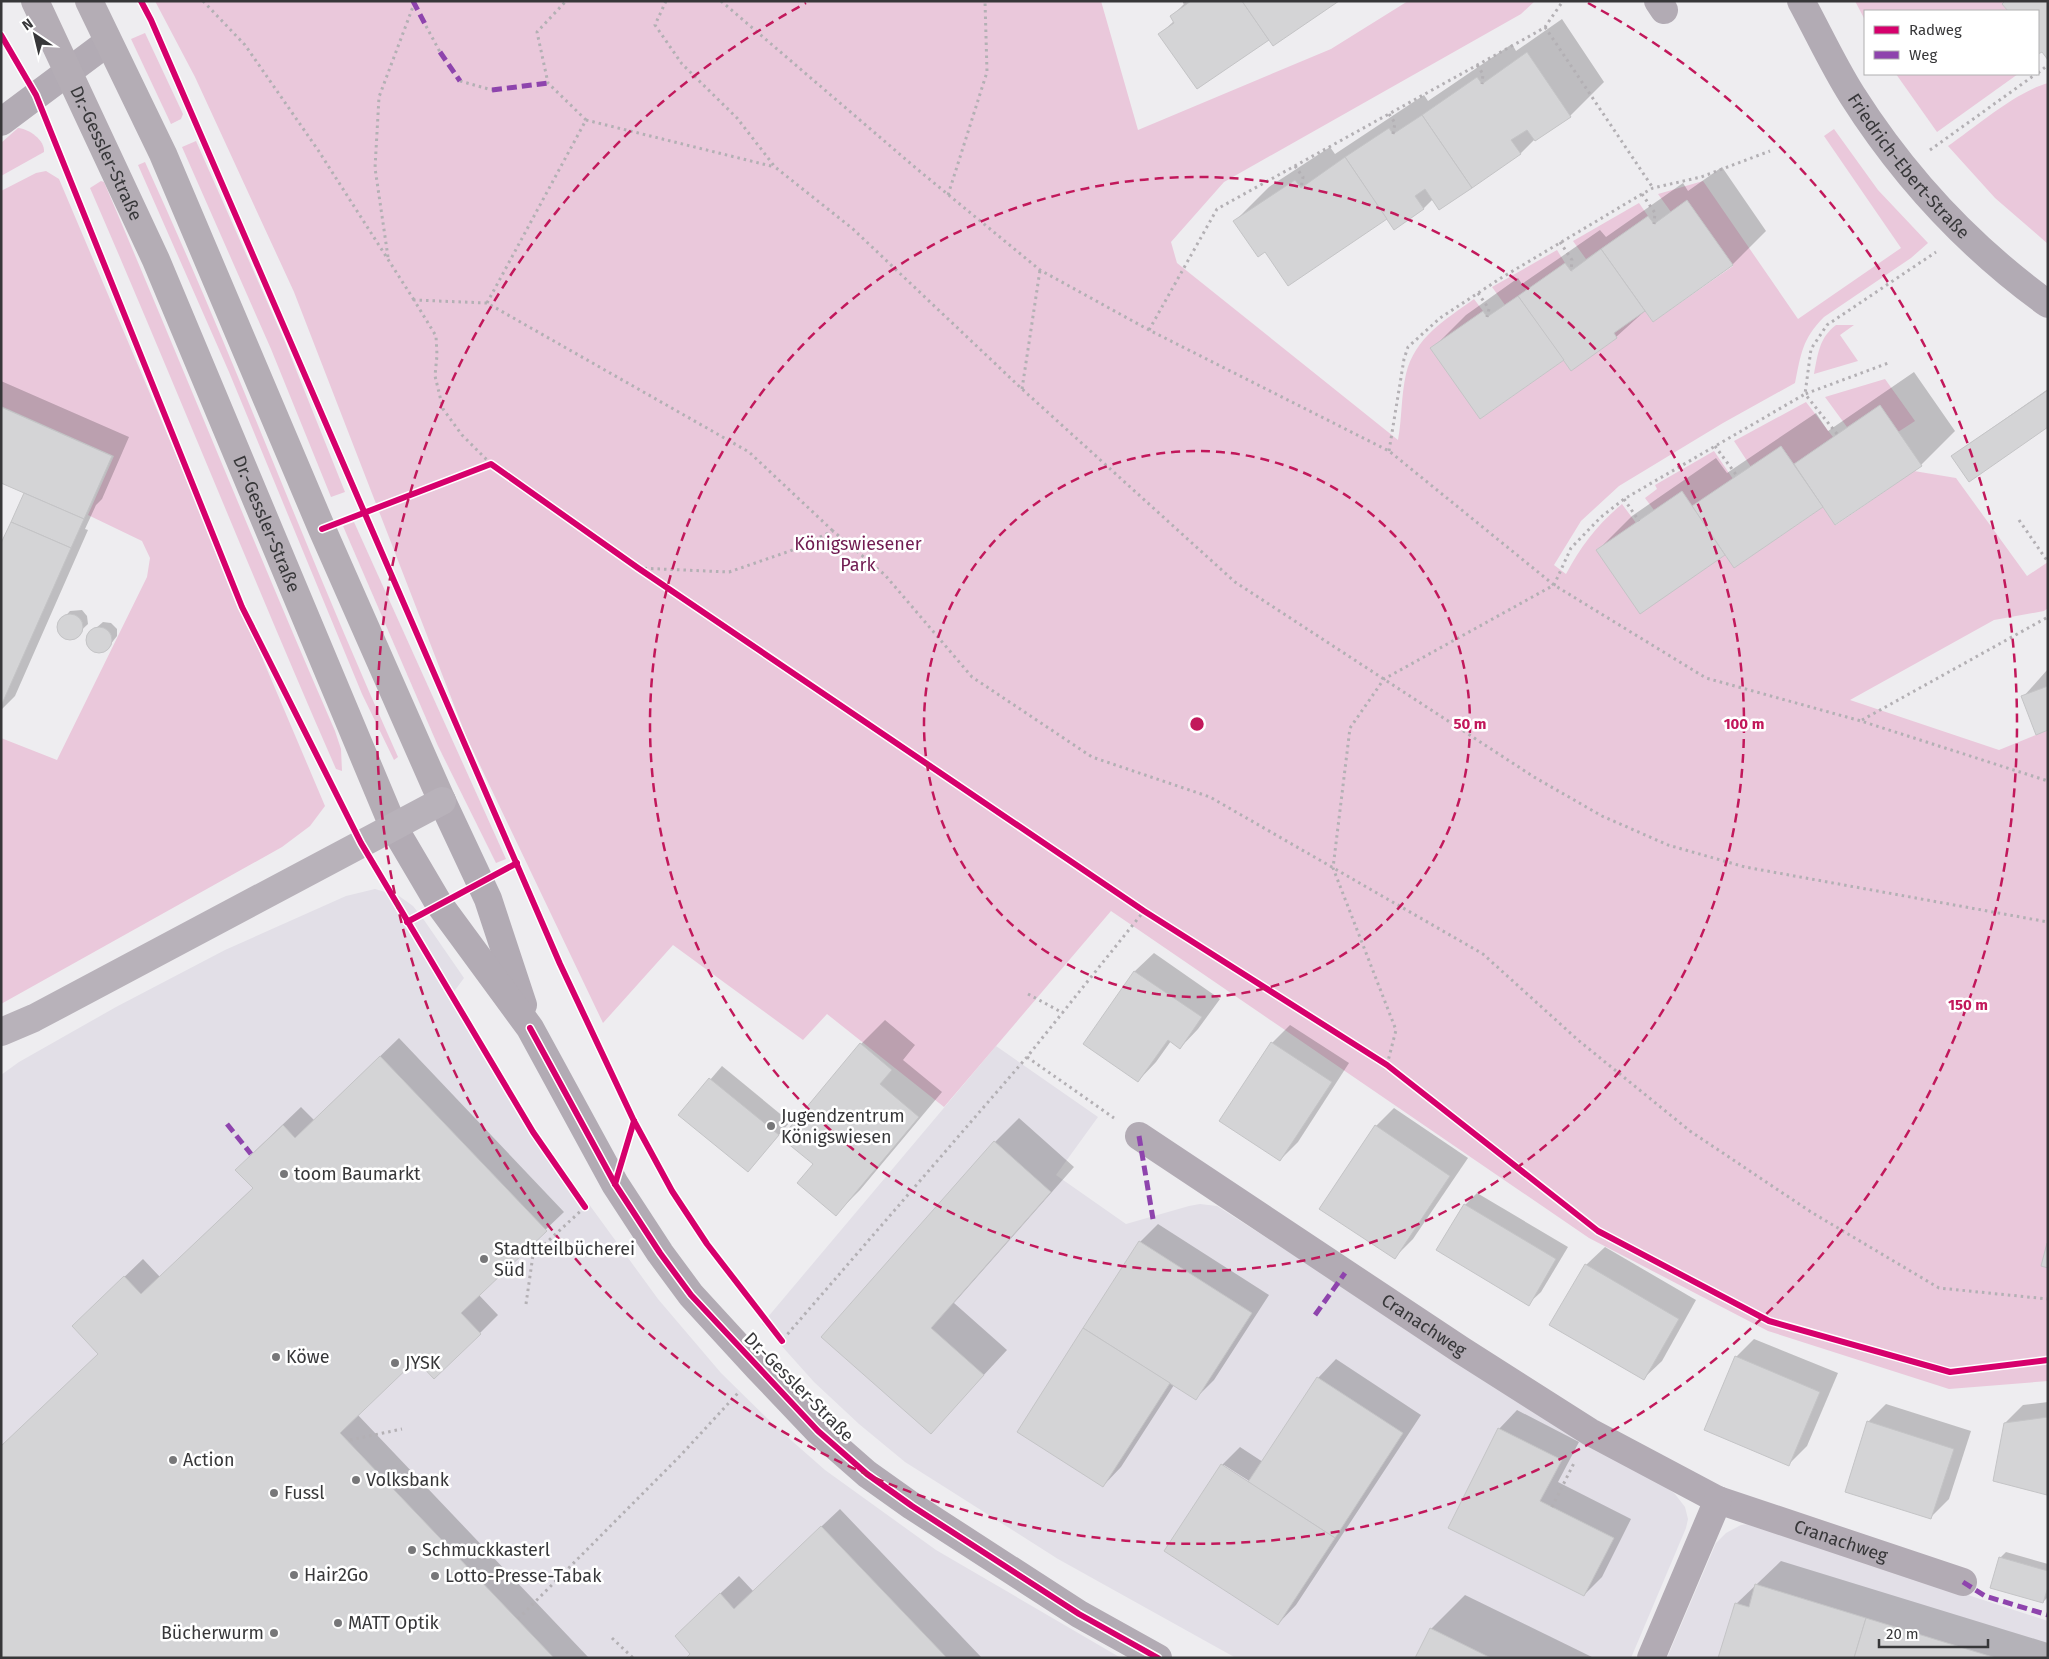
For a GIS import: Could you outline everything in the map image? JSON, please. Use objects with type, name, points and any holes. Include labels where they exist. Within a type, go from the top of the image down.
[{"type":"highway","points":[[1,1032],[34,1018],[442,801]]},
{"type":"highway","points":[[1,1048],[34,1018]]},
{"type":"main road","name":"Dr.-Gessler-Straße","points":[[35,1],[156,260],[393,826]]},
{"type":"main road","name":"Dr.-Gessler-Straße","points":[[89,1],[163,154],[322,529],[442,801]]},
{"type":"street","name":"Friedrich-Ebert-Straße","points":[[1801,1],[1851,94],[1903,169],[1962,234],[2012,278],[2048,304]]},
{"type":"street","points":[[1,122],[108,42]]},
{"type":"street","name":"Dr.-Gessler-Straße","points":[[442,801],[488,899],[530,1028]]},
{"type":"street","name":"Dr.-Gessler-Straße","points":[[393,826],[439,904],[530,1028],[615,1184],[660,1252],[691,1295],[758,1368],[818,1431],[868,1474],[912,1506],[1072,1609],[1158,1658]]},
{"type":"street","name":"Cranachweg","points":[[1139,1136],[1461,1350],[1590,1432],[1718,1500],[1963,1582]]},
{"type":"street","points":[[1650,1658],[1718,1500]]},
{"type":"path","points":[[203,1],[244,45],[318,150],[414,300],[436,336],[435,376],[443,409],[462,435],[491,464]]},
{"type":"path","points":[[566,1],[537,32],[548,83],[586,120],[775,167]]},
{"type":"path","points":[[666,1],[655,25],[682,64],[737,118],[775,167],[853,229],[1022,389],[1235,582],[1534,777],[1602,816],[1668,845],[1745,867],[2048,922]]},
{"type":"path","points":[[721,1],[948,195],[1040,270],[1149,330],[1388,451],[1554,585],[1706,678],[1862,721],[2048,781]]},
{"type":"path","points":[[948,195],[987,72],[985,1]]},
{"type":"path","points":[[1149,330],[1217,209],[1545,27],[1563,1]]},
{"type":"path","points":[[388,260],[375,168],[379,96],[414,4]]},
{"type":"path","points":[[426,26],[440,52]]},
{"type":"path","points":[[1545,27],[1654,188]]},
{"type":"path","points":[[1477,65],[1483,74],[1482,84]]},
{"type":"path","points":[[1903,169],[2034,75]]},
{"type":"path","points":[[460,81],[492,90]]},
{"type":"path","points":[[1389,114],[1395,123],[1393,134]]},
{"type":"path","points":[[487,303],[586,120]]},
{"type":"path","points":[[1388,451],[1396,398],[1408,346],[1440,318],[1560,242],[1642,194],[1654,188],[1701,177],[1770,151]]},
{"type":"path","points":[[1295,166],[1303,177],[1301,188]]},
{"type":"path","points":[[1642,194],[1655,212],[1654,224]]},
{"type":"path","points":[[1837,434],[1805,394],[1811,350],[1827,325],[1962,234]]},
{"type":"path","points":[[1560,242],[1572,260],[1571,270]]},
{"type":"path","points":[[1022,389],[1040,270]]},
{"type":"path","points":[[1478,293],[1489,309],[1487,317]]},
{"type":"path","points":[[414,300],[487,303],[748,452],[833,531],[885,575],[972,677],[1092,758],[1210,796],[1483,954],[1578,1040],[1690,1131],[1810,1212],[1939,1288],[2048,1298]]},
{"type":"path","points":[[1387,1065],[1396,1030],[1333,868],[1350,728],[1384,679],[1554,585],[1571,548],[1601,517],[1624,499],[1805,394],[1890,362]]},
{"type":"path","points":[[1715,446],[1737,476]]},
{"type":"path","points":[[1624,499],[1639,521]]},
{"type":"path","points":[[2018,520],[2048,562]]},
{"type":"path","points":[[638,568],[729,572],[790,551],[833,531]]},
{"type":"path","points":[[1862,721],[2048,617]]},
{"type":"path","points":[[758,1368],[1027,1057],[1144,911]]},
{"type":"path","points":[[1028,994],[1063,1013]]},
{"type":"path","points":[[1027,1057],[1139,1136]]},
{"type":"path","points":[[526,1304],[533,1255],[585,1208]]},
{"type":"path","points":[[518,1619],[723,1409]]},
{"type":"path","points":[[350,1440],[402,1429]]},
{"type":"path","points":[[1552,1507],[1590,1432]]},
{"type":"path","points":[[612,1638],[633,1658]]},
{"type":"shaded area","points":[[375,889],[399,896],[413,906],[424,920],[464,978],[453,993],[532,1126],[658,1299],[721,1373],[775,1426],[825,1470],[936,1550],[1121,1658],[1,1658],[1,1075],[19,1062],[116,1007],[225,950],[346,896]]},
{"type":"shaded area","points":[[996,1046],[1098,1117],[1056,1175],[1126,1224],[1189,1206],[1200,1204],[1217,1206],[1591,1446],[1661,1483],[1675,1494],[1685,1507],[1688,1519],[1686,1528],[1631,1658],[1236,1658],[1058,1559],[905,1462],[859,1424],[814,1382],[762,1324]]},
{"type":"shaded area","points":[[1762,1522],[1971,1596],[2048,1621],[2048,1658],[1667,1658],[1716,1543],[1726,1533],[1741,1525]]},
{"type":"green space","name":"Königswiesener Park","points":[[155,1],[1101,1],[1138,130],[1331,49],[1408,1],[1535,1],[1521,14],[1224,182],[1171,242],[1177,263],[1398,440],[1403,391],[1410,361],[1432,330],[1474,299],[1483,311],[1480,419],[1564,360],[1572,370],[1617,338],[1614,333],[1645,311],[1653,322],[1733,266],[1687,201],[1671,212],[1658,194],[1703,181],[1798,319],[1901,248],[1824,136],[1834,129],[1878,190],[1928,243],[1911,258],[1824,317],[1803,347],[1795,383],[1723,423],[1619,486],[1581,521],[1554,565],[1566,574],[1591,536],[1605,519],[1622,504],[1636,523],[1640,613],[1725,555],[1735,567],[1823,507],[1836,525],[1914,471],[1956,478],[2027,576],[2048,562],[2048,608],[2044,611],[1994,620],[1850,700],[1999,750],[2048,730],[2048,1381],[1949,1389],[1768,1331],[1589,1238],[1111,911],[944,1107],[827,1014],[803,1040],[673,945],[603,1023],[466,736],[294,292],[195,77]]},
{"type":"green space","points":[[1855,1],[2005,1],[2002,4],[2007,10],[1864,10],[1864,18]]},
{"type":"green space","points":[[145,33],[183,114],[181,119],[171,124],[131,39]]},
{"type":"green space","points":[[1897,75],[2017,75],[1937,132]]},
{"type":"green space","points":[[2048,83],[2048,244],[1995,198],[1948,146],[2009,102]]},
{"type":"green space","points":[[18,128],[27,130],[36,136],[42,143],[44,152],[1,176],[1,143]]},
{"type":"green space","points":[[196,141],[285,342],[345,492],[331,497],[271,349],[182,147]]},
{"type":"green space","points":[[145,162],[210,310],[365,683],[398,757],[394,760],[362,694],[229,372],[138,165]]},
{"type":"green space","points":[[46,171],[59,179],[325,806],[310,826],[282,847],[1,1004],[1,738],[57,760],[147,577],[150,558],[142,541],[88,515],[114,456],[1,406],[1,191],[36,173]]},
{"type":"green space","points":[[101,181],[104,182],[335,731],[341,749],[342,771],[336,769],[90,188]]},
{"type":"green space","points":[[1639,203],[1648,216],[1586,259],[1573,241]]},
{"type":"green space","points":[[1557,250],[1565,263],[1505,305],[1492,287]]},
{"type":"green space","points":[[1836,325],[1854,325],[1840,335],[1858,361],[1814,374],[1818,353],[1823,341],[1830,330]]},
{"type":"green space","points":[[1885,379],[1915,421],[1898,432],[1880,405],[1847,427],[1825,397]]},
{"type":"green space","points":[[1806,402],[1833,437],[1794,464],[1781,446],[1751,467],[1734,441]]},
{"type":"green space","points":[[1714,451],[1733,479],[1692,506],[1682,492],[1654,510],[1645,498],[1657,489],[1655,485]]},
{"type":"green space","points":[[354,522],[506,859],[496,863],[438,746],[343,526]]},
{"type":"building","points":[[1191,1],[1242,1],[1269,40],[1197,89],[1158,34],[1174,23],[1170,16]]},
{"type":"building","points":[[1242,1],[1339,1],[1273,46]]},
{"type":"building","points":[[2005,1],[2048,1],[2048,60],[2042,52],[2039,54],[2039,10],[2007,10],[2002,4]]},
{"type":"building","points":[[1527,52],[1571,117],[1535,141],[1527,130],[1511,140],[1521,154],[1472,188],[1422,115],[1477,77],[1482,84]]},
{"type":"building","points":[[1422,115],[1472,188],[1439,210],[1425,189],[1415,196],[1424,209],[1394,230],[1345,157],[1389,128],[1393,134]]},
{"type":"building","points":[[1345,157],[1387,219],[1288,286],[1265,252],[1258,257],[1233,221],[1295,180],[1301,188]]},
{"type":"building","points":[[1687,200],[1733,265],[1653,322],[1601,249],[1648,216],[1654,224]]},
{"type":"building","points":[[1601,249],[1645,311],[1614,333],[1617,338],[1571,371],[1518,296],[1565,263],[1571,271]]},
{"type":"building","points":[[1518,296],[1564,360],[1480,419],[1430,348],[1483,311],[1487,317]]},
{"type":"building","points":[[2048,390],[2048,427],[1969,482],[1951,456]]},
{"type":"building","points":[[1880,405],[1922,466],[1835,525],[1794,464]]},
{"type":"building","points":[[1,407],[112,456],[84,519],[1,483]]},
{"type":"building","points":[[1781,446],[1823,507],[1734,568],[1692,506]]},
{"type":"building","points":[[1682,491],[1725,555],[1640,614],[1596,550]]},
{"type":"building","points":[[24,493],[84,519],[71,548],[11,522]]},
{"type":"building","points":[[11,522],[71,548],[1,706],[1,543]]},
{"type":"building","points":[[70,614],[79,618],[83,627],[79,636],[70,640],[61,636],[57,627],[61,618]]},
{"type":"building","points":[[99,627],[108,631],[112,640],[108,649],[99,653],[90,649],[86,640],[90,631]]},
{"type":"building","points":[[2048,686],[2048,730],[2036,735],[2021,696]]},
{"type":"building","points":[[1134,971],[1202,1017],[1180,1049],[1168,1040],[1138,1082],[1083,1044]]},
{"type":"building","points":[[1271,1042],[1332,1082],[1280,1161],[1219,1121]]},
{"type":"building","points":[[860,1043],[892,1070],[880,1084],[919,1117],[836,1216],[797,1183],[813,1164],[781,1138]]},
{"type":"building","name":"Köwe","points":[[380,1056],[547,1231],[461,1313],[481,1334],[434,1379],[416,1360],[340,1433],[554,1658],[1,1658],[1,1446],[98,1354],[72,1326],[124,1276],[141,1294],[253,1188],[235,1170],[283,1125],[295,1138]]},
{"type":"building","points":[[709,1078],[779,1135],[748,1172],[678,1115]]},
{"type":"building","points":[[1375,1125],[1450,1176],[1395,1259],[1319,1209]]},
{"type":"building","points":[[994,1141],[1051,1192],[931,1328],[984,1375],[931,1434],[821,1337]]},
{"type":"building","points":[[1464,1204],[1556,1259],[1529,1306],[1436,1250]]},
{"type":"building","points":[[1139,1241],[1252,1313],[1196,1400],[1083,1328]]},
{"type":"building","points":[[2048,1243],[2048,1268],[2041,1266]]},
{"type":"building","points":[[1585,1264],[1679,1319],[1644,1380],[1549,1325]]},
{"type":"building","points":[[1083,1328],[1170,1383],[1103,1487],[1017,1432]]},
{"type":"building","points":[[1735,1356],[1820,1392],[1789,1466],[1704,1430]]},
{"type":"building","points":[[1317,1377],[1403,1433],[1335,1538],[1248,1482]]},
{"type":"building","points":[[2048,1417],[2047,1495],[1993,1481],[2004,1423]]},
{"type":"building","points":[[1867,1421],[1954,1449],[1931,1519],[1845,1492]]},
{"type":"building","points":[[1498,1428],[1562,1460],[1540,1501],[1614,1538],[1584,1596],[1448,1528]]},
{"type":"building","points":[[1221,1464],[1335,1538],[1278,1625],[1164,1551]]},
{"type":"building","points":[[821,1526],[947,1658],[686,1658],[690,1654],[675,1636],[720,1593],[734,1609]]},
{"type":"building","points":[[1999,1557],[2048,1571],[2048,1587],[2043,1603],[1990,1588]]},
{"type":"building","points":[[1755,1584],[1866,1618],[1854,1658],[1718,1658],[1735,1603],[1749,1607]]},
{"type":"building","points":[[1866,1618],[1996,1658],[1854,1658]]},
{"type":"building","points":[[1430,1628],[1491,1658],[1415,1658]]},
{"type":"marked path","points":[[413,1],[426,26]]},
{"type":"marked path","points":[[440,52],[460,81]]},
{"type":"marked path","points":[[492,90],[548,83]]},
{"type":"marked path","points":[[227,1124],[251,1154]]},
{"type":"marked path","points":[[1139,1136],[1153,1219]]},
{"type":"marked path","points":[[1315,1315],[1345,1273]]},
{"type":"marked path","points":[[1963,1582],[1985,1596],[2048,1615]]},
{"type":"cycle path","points":[[141,1],[151,20],[560,964],[634,1121],[672,1191],[707,1244],[782,1341]]},
{"type":"cycle path","points":[[1,35],[36,95],[242,607],[361,843],[533,1132],[585,1207]]},
{"type":"cycle path","points":[[322,529],[491,464],[638,568],[1144,911],[1387,1065],[1598,1231],[1769,1321],[1950,1372],[2048,1360]]},
{"type":"cycle path","points":[[407,922],[517,863]]},
{"type":"cycle path","points":[[530,1028],[615,1184],[660,1253],[691,1295],[818,1431],[867,1474],[912,1506],[1079,1614],[1158,1658]]},
{"type":"cycle path","points":[[615,1184],[634,1121]]},
{"type":"place","name":"Jugendzentrum Königswiesen","points":[[771,1126]]},
{"type":"place","name":"toom Baumarkt","points":[[284,1174]]},
{"type":"place","name":"Stadtteilbücherei Süd","points":[[484,1259]]},
{"type":"place","name":"Köwe","points":[[276,1357]]},
{"type":"place","name":"JYSK","points":[[395,1363]]},
{"type":"place","name":"Action","points":[[173,1460]]},
{"type":"place","name":"Volksbank","points":[[356,1480]]},
{"type":"place","name":"Fussl","points":[[274,1493]]},
{"type":"place","name":"Schmuckkasterl","points":[[412,1550]]},
{"type":"place","name":"Hair2Go","points":[[294,1575]]},
{"type":"place","name":"Lotto-Presse-Tabak","points":[[435,1576]]},
{"type":"place","name":"MATT Optik","points":[[338,1623]]},
{"type":"place","name":"Bücherwurm","points":[[274,1633]]}]
